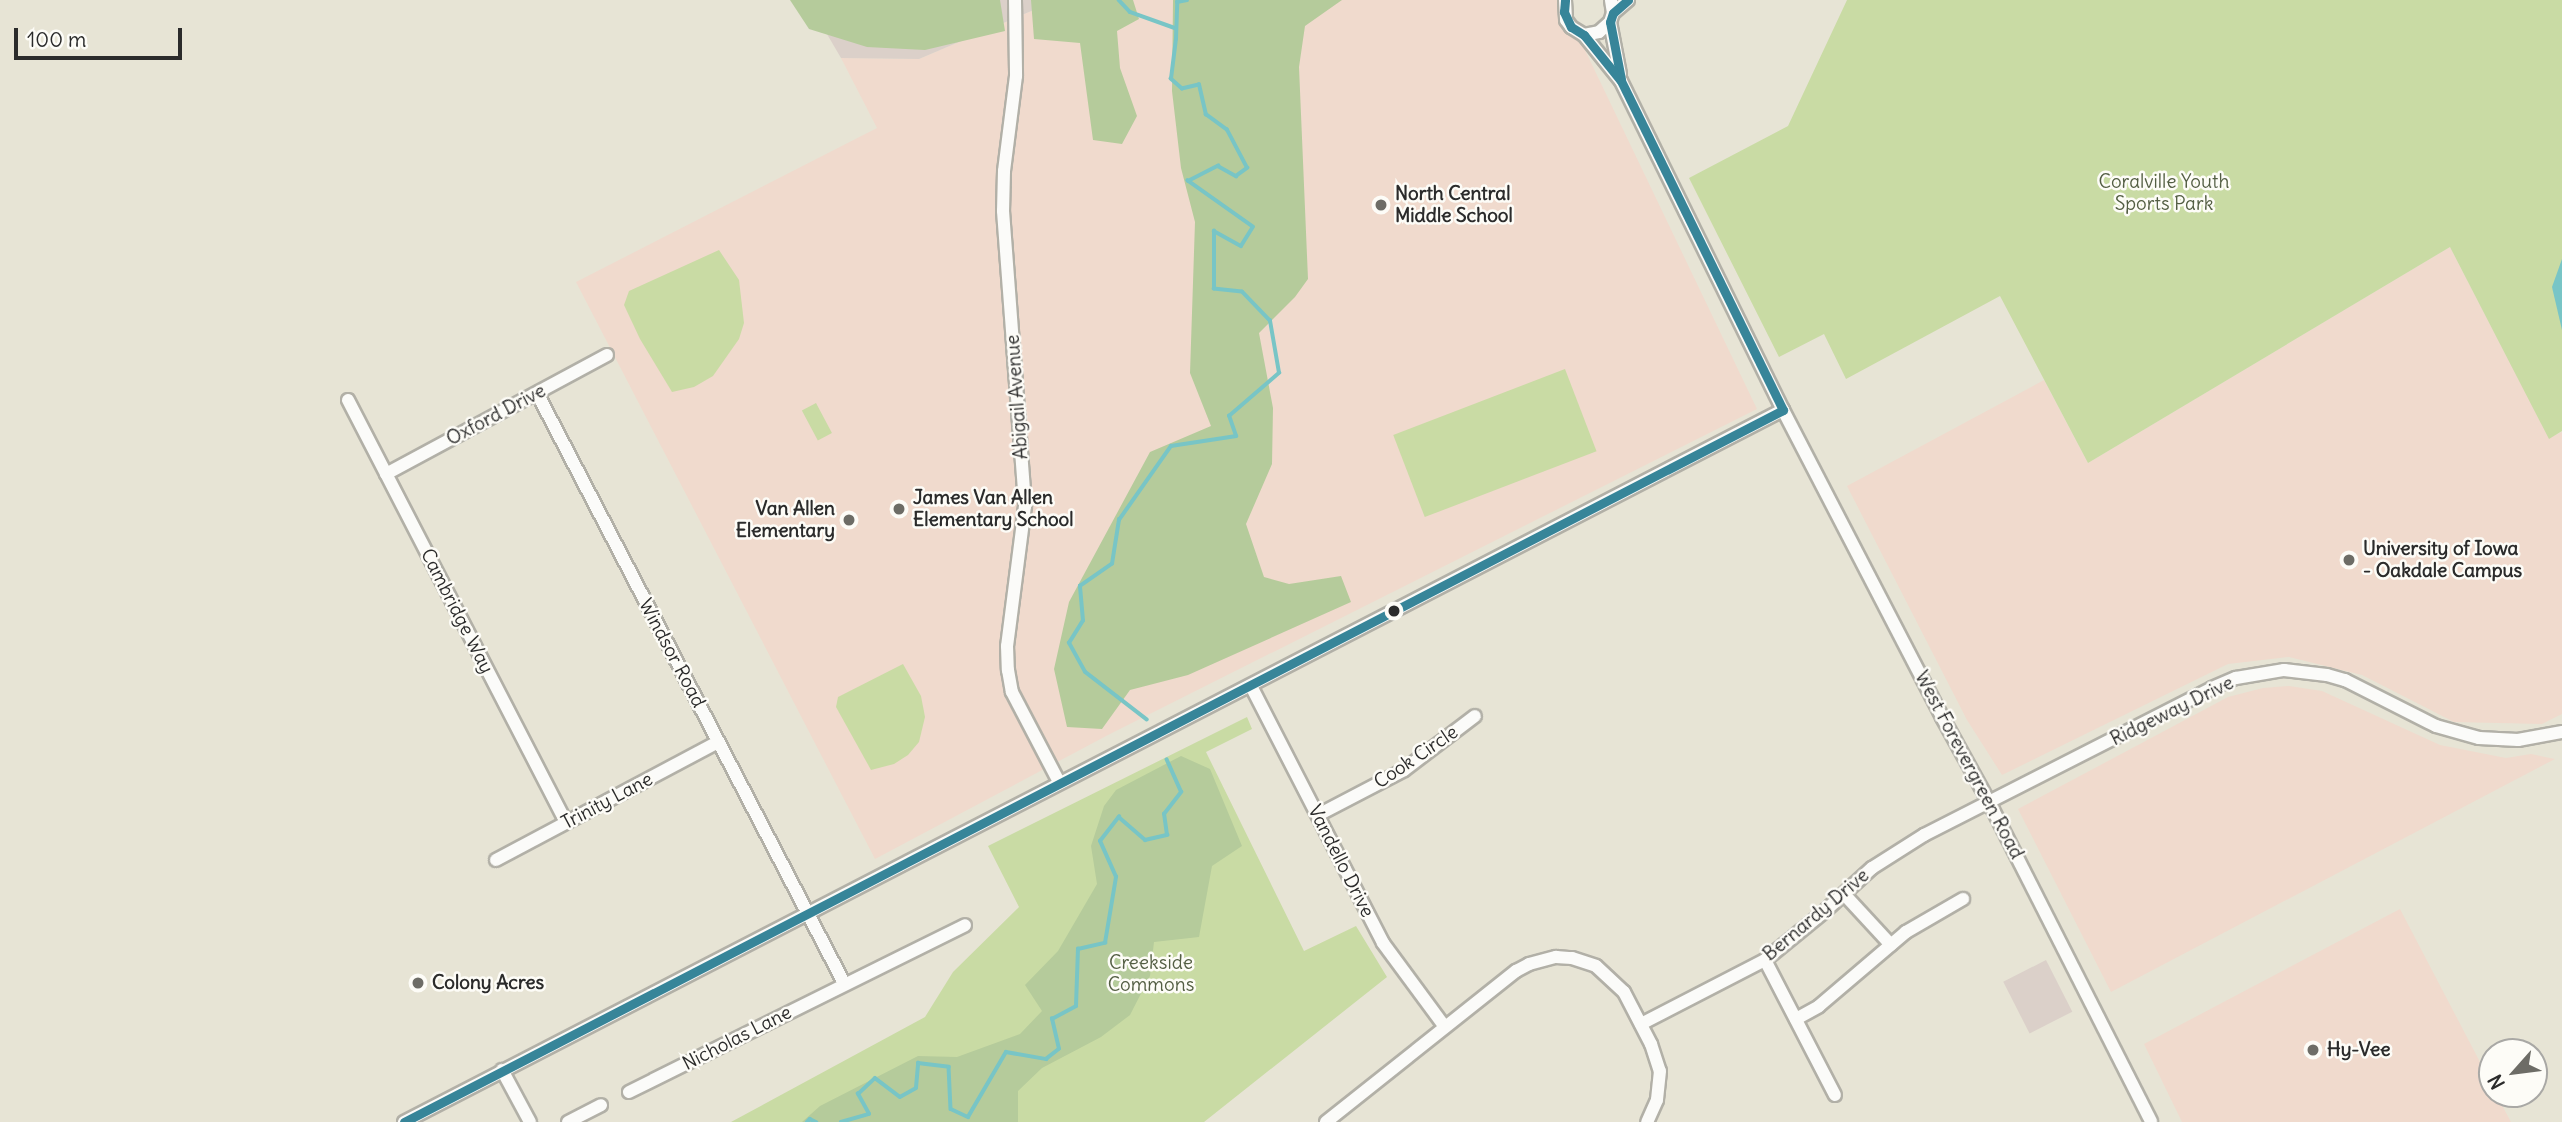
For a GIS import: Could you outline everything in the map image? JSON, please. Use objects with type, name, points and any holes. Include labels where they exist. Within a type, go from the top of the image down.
[{"type":"street","name":"Abigail Avenue","points":[[1015,0],[1016,76],[1003,178],[1003,211],[1025,506],[1007,646],[1008,670],[1012,692],[1059,782]]},
{"type":"street","points":[[1565,0],[1566,20],[1571,27],[1584,35],[1621,82]]},
{"type":"street","points":[[1584,35],[1599,32],[1612,12],[1629,0]]},
{"type":"street","points":[[1612,12],[1621,82]]},
{"type":"street","name":"West Forevergreen Road","points":[[1621,82],[1783,410],[1990,804],[2151,1122]]},
{"type":"street","name":"Oxford Drive","points":[[386,474],[607,355]]},
{"type":"street","name":"Windsor Road","points":[[537,393],[808,914]]},
{"type":"street","name":"Cambridge Way","points":[[348,400],[566,822]]},
{"type":"street","points":[[404,1122],[1783,410]]},
{"type":"street","name":"Ridgeway Drive","points":[[1990,804],[2211,688],[2258,673],[2308,671],[2345,680],[2436,726],[2479,738],[2518,740],[2562,732]]},
{"type":"street","name":"Vandello Drive","points":[[1251,686],[1383,943],[1446,1027]]},
{"type":"street","name":"Cook Circle","points":[[1318,815],[1404,770],[1475,716]]},
{"type":"street","name":"Trinity Lane","points":[[496,860],[718,742]]},
{"type":"street","name":"Bernardy Drive","points":[[1641,1024],[1765,960],[1872,868],[1924,835],[1990,804]]},
{"type":"street","points":[[1843,894],[1891,944]]},
{"type":"street","points":[[1796,1019],[1819,1006],[1917,925],[1963,899]]},
{"type":"street","points":[[808,914],[844,983]]},
{"type":"street","name":"Nicholas Lane","points":[[629,1093],[844,983],[965,925]]},
{"type":"street","points":[[1326,1122],[1516,971],[1529,964],[1556,957],[1584,961],[1607,974],[1624,992],[1657,1056],[1660,1072],[1657,1100],[1647,1122]]},
{"type":"street","points":[[1765,960],[1835,1095]]},
{"type":"street","points":[[502,1070],[530,1122]]},
{"type":"street","points":[[568,1122],[601,1105]]},
{"type":"shaded area","points":[[807,0],[1057,0],[919,59],[841,58]]},
{"type":"shaded area","points":[[1057,0],[1561,0],[1757,409],[1108,735],[875,859],[576,282],[877,128],[841,58],[919,59]]},
{"type":"shaded area","name":"University of Iowa - Oakdale Campus","points":[[2450,247],[2549,438],[2562,432],[2562,714],[2542,724],[2454,722],[2362,675],[2289,657],[2228,664],[2002,775],[1967,720],[1847,486],[2044,380],[2088,463]]},
{"type":"shaded area","points":[[2289,686],[2322,691],[2440,745],[2506,758],[2531,754],[2555,759],[2111,992],[2018,809],[2228,697],[2263,688]]},
{"type":"shaded area","points":[[2400,909],[2478,1058],[2478,1108],[2504,1108],[2511,1122],[2182,1122],[2144,1044]]},
{"type":"shaded area","points":[[2046,960],[2072,1012],[2030,1033],[2003,982]]},
{"type":"green space","points":[[790,0],[1000,0],[1005,31],[925,50],[867,47],[809,29]]},
{"type":"green space","points":[[1031,0],[1133,0],[1139,19],[1117,31],[1120,68],[1137,116],[1122,144],[1093,140],[1080,43],[1034,39]]},
{"type":"green space","points":[[1173,0],[1342,0],[1305,26],[1299,67],[1308,279],[1295,297],[1259,333],[1273,408],[1272,464],[1246,524],[1264,577],[1289,584],[1341,576],[1351,602],[1188,675],[1130,690],[1102,729],[1067,727],[1054,669],[1069,602],[1150,452],[1211,426],[1190,373],[1195,222],[1181,168],[1172,91]]},
{"type":"green space","name":"Coralville Youth Sports Park","points":[[1847,0],[2562,0],[2562,431],[2549,439],[2450,247],[2088,463],[2000,296],[1846,379],[1824,334],[1779,357],[1689,178],[1788,126]]},
{"type":"green space","points":[[719,250],[739,280],[744,323],[739,339],[713,376],[694,387],[672,392],[640,339],[624,305],[629,291]]},
{"type":"green space","points":[[1565,369],[1597,451],[1425,517],[1393,435]]},
{"type":"green space","points":[[816,403],[832,433],[818,441],[802,411]]},
{"type":"green space","points":[[903,664],[921,696],[925,717],[919,742],[908,755],[894,764],[871,770],[836,707],[838,697]]},
{"type":"green space","name":"Creekside Commons","points":[[1247,717],[1252,729],[1206,752],[1304,951],[1356,926],[1387,977],[1204,1122],[731,1122],[925,1017],[953,972],[1019,907],[988,846]]},
{"type":"green space","points":[[1181,756],[1210,769],[1242,846],[1212,866],[1199,937],[1154,942],[1150,976],[1130,1015],[1101,1037],[1042,1068],[1018,1091],[1018,1122],[802,1122],[820,1106],[918,1056],[957,1057],[1020,1034],[1042,1011],[1025,985],[1058,951],[1097,884],[1091,846],[1104,806],[1116,790]]},
{"type":"water","points":[[2562,259],[2562,330],[2552,287]]},
{"type":"waterway","points":[[1119,0],[1130,12],[1175,28]]},
{"type":"waterway","points":[[1147,720],[1085,672],[1069,643],[1083,621],[1080,586],[1112,564],[1119,520],[1171,446],[1236,436],[1229,416],[1279,373],[1270,321],[1242,292],[1214,289],[1214,231],[1241,246],[1253,227],[1188,181],[1218,166],[1236,176],[1247,168],[1227,130],[1206,115],[1199,85],[1182,89],[1171,79],[1177,2],[1187,0]]},
{"type":"waterway","points":[[841,1122],[869,1114],[858,1094],[875,1078],[900,1097],[916,1088],[918,1063],[949,1067],[951,1109],[968,1117],[1006,1052],[1046,1059],[1059,1049],[1052,1019],[1076,1006],[1078,949],[1105,943],[1116,877],[1100,841],[1119,817],[1145,840],[1167,835],[1164,814],[1181,792],[1167,760]]},
{"type":"waterway","points":[[807,1122],[810,1119],[816,1122]]},
{"type":"transit line","points":[[404,1122],[1783,410],[1621,81],[1584,35],[1571,27],[1564,12],[1565,0]]},
{"type":"transit line","points":[[1621,79],[1610,22],[1613,13],[1628,0]]},
{"type":"place","name":"North Central Middle School","points":[[1381,205]]},
{"type":"place","name":"James Van Allen Elementary School","points":[[899,509]]},
{"type":"place","name":"Van Allen Elementary","points":[[849,520]]},
{"type":"place","name":"University of Iowa - Oakdale Campus","points":[[2349,560]]},
{"type":"place","name":"Colony Acres","points":[[418,983]]},
{"type":"place","name":"Hy-Vee","points":[[2313,1050]]}]
